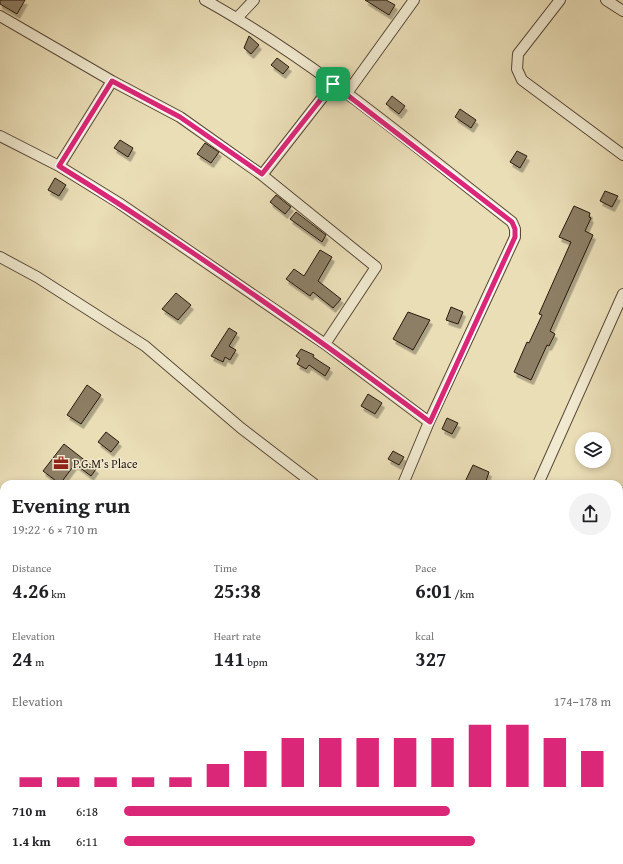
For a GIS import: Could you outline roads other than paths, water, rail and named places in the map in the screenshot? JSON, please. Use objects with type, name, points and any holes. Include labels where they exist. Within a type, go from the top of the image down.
[{"type":"street","points":[[205,0],[237,18],[346,93],[512,222],[515,229],[515,237],[405,480]]},
{"type":"street","points":[[237,18],[254,0]]},
{"type":"street","points":[[346,93],[414,0]]},
{"type":"street","points":[[560,0],[518,54],[517,69],[522,80],[623,155]]},
{"type":"street","points":[[606,0],[623,11]]},
{"type":"street","points":[[0,16],[112,81],[180,117],[262,174],[376,267],[325,344]]},
{"type":"street","points":[[59,166],[112,81]]},
{"type":"street","points":[[262,174],[333,84]]},
{"type":"street","points":[[0,136],[59,166],[119,203],[325,344],[430,422]]},
{"type":"street","points":[[0,257],[38,277],[145,346],[241,428],[309,480]]},
{"type":"street","points":[[540,480],[623,294]]},
{"type":"place","name":"P.G.M’s Place","points":[[61,463]]}]
